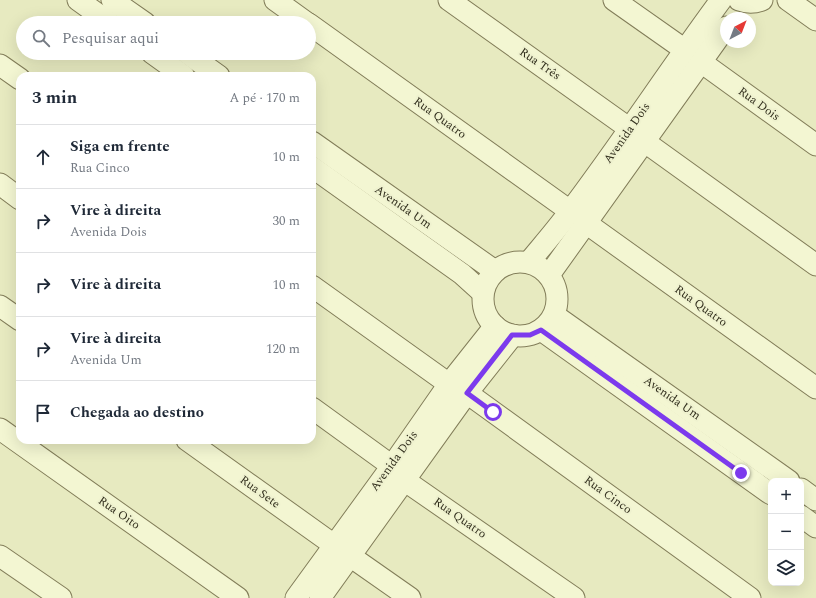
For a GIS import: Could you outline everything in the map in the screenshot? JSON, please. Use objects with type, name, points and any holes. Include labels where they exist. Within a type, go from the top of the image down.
[{"type":"street","points":[[78,0],[100,16]]},
{"type":"street","points":[[112,0],[135,16]]},
{"type":"street","name":"Rua Quatro","points":[[275,0],[297,16]]},
{"type":"street","name":"Rua Três","points":[[449,0],[816,265]]},
{"type":"street","points":[[614,0],[684,50]]},
{"type":"street","name":"Avenida Dois","points":[[638,135],[684,50],[721,0]]},
{"type":"street","points":[[788,0],[816,20]]},
{"type":"street","name":"Rua Quatro","points":[[316,30],[816,388]]},
{"type":"street","name":"Avenida Dois","points":[[549,275],[578,217],[638,135],[701,62],[720,35]]},
{"type":"street","points":[[162,60],[178,72]]},
{"type":"street","points":[[197,60],[214,72]]},
{"type":"street","name":"Rua Dois","points":[[701,62],[816,145]]},
{"type":"street","points":[[0,65],[16,76]]},
{"type":"street","name":"Avenida Um","points":[[316,145],[495,271]]},
{"type":"street","name":"Avenida Um","points":[[316,170],[462,274],[483,293]]},
{"type":"street","points":[[0,184],[16,196]]},
{"type":"street","name":"Avenida Dois","points":[[529,262],[578,217]]},
{"type":"street","points":[[517,261],[529,262],[540,267],[549,275],[556,286],[558,298],[556,310],[548,322],[530,335],[504,330],[488,317],[484,305],[483,293],[487,281],[495,271],[505,265],[517,261]]},
{"type":"street","name":"Rua Cinco","points":[[316,289],[458,388],[750,598]]},
{"type":"street","points":[[0,306],[16,317]]},
{"type":"street","name":"Avenida Um","points":[[548,322],[785,478]]},
{"type":"street","name":"Avenida Um","points":[[548,322],[768,492]]},
{"type":"street","name":"Avenida Dois","points":[[296,598],[342,550],[458,388],[504,330]]},
{"type":"street","name":"Rua Quatro","points":[[316,411],[398,473],[574,598]]},
{"type":"street","name":"Rua Oito","points":[[0,429],[16,440]]},
{"type":"street","name":"Rua Oito","points":[[21,444],[238,598]]},
{"type":"street","name":"Rua Sete","points":[[193,444],[410,598]]},
{"type":"street","points":[[804,491],[816,500]]},
{"type":"street","points":[[804,518],[816,527]]},
{"type":"street","name":"Avenida Dois","points":[[320,598],[342,550]]},
{"type":"street","points":[[0,556],[61,598]]},
{"type":"route","points":[[493,412],[467,393],[512,335],[530,335],[541,330],[741,473]]}]
